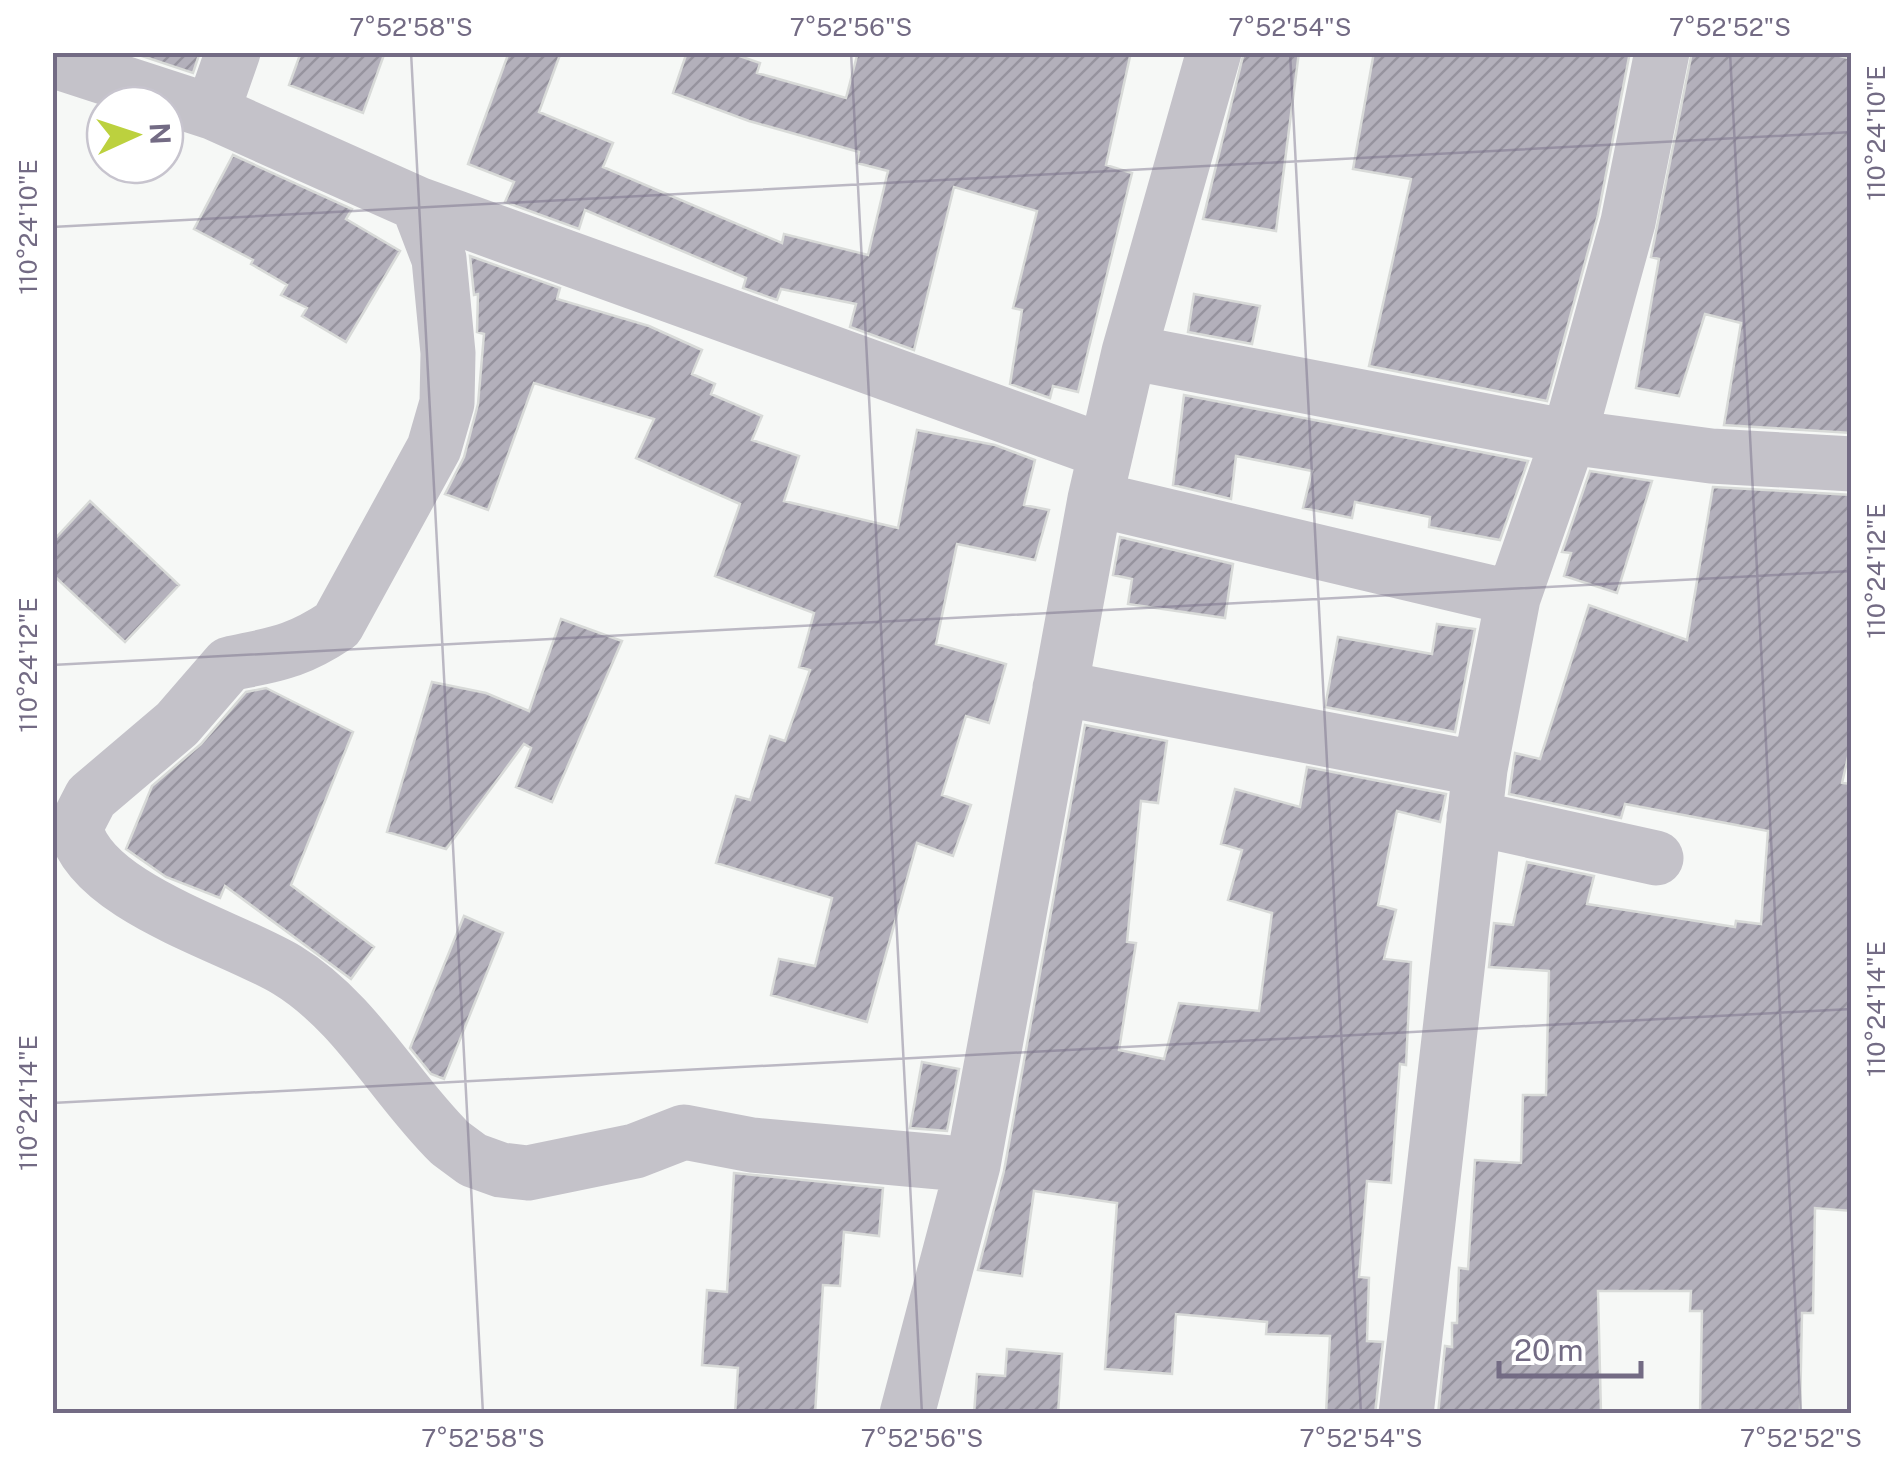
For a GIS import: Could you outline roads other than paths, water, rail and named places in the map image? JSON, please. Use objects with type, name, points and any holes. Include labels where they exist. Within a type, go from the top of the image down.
[{"type":"street","points":[[212,112],[233,52]]},
{"type":"street","points":[[907,1414],[973,1164],[1100,476],[1129,352],[1214,52]]},
{"type":"street","points":[[1406,1414],[1477,793],[1513,598],[1569,437],[1628,222],[1662,52]]},
{"type":"street","points":[[52,60],[212,112],[418,204],[1100,476],[1513,598]]},
{"type":"street","points":[[418,204],[440,260],[448,353],[447,403],[434,448],[337,625],[310,643],[264,661],[229,664],[176,724],[91,798],[75,828],[79,846],[91,863],[135,893],[287,970],[320,996],[450,1143],[473,1160],[501,1170],[528,1173],[617,1154],[684,1132],[752,1144],[973,1164]]},
{"type":"street","points":[[1129,352],[1569,437],[1711,456],[1852,464]]},
{"type":"street","points":[[1060,688],[1477,793],[1656,858]]}]
